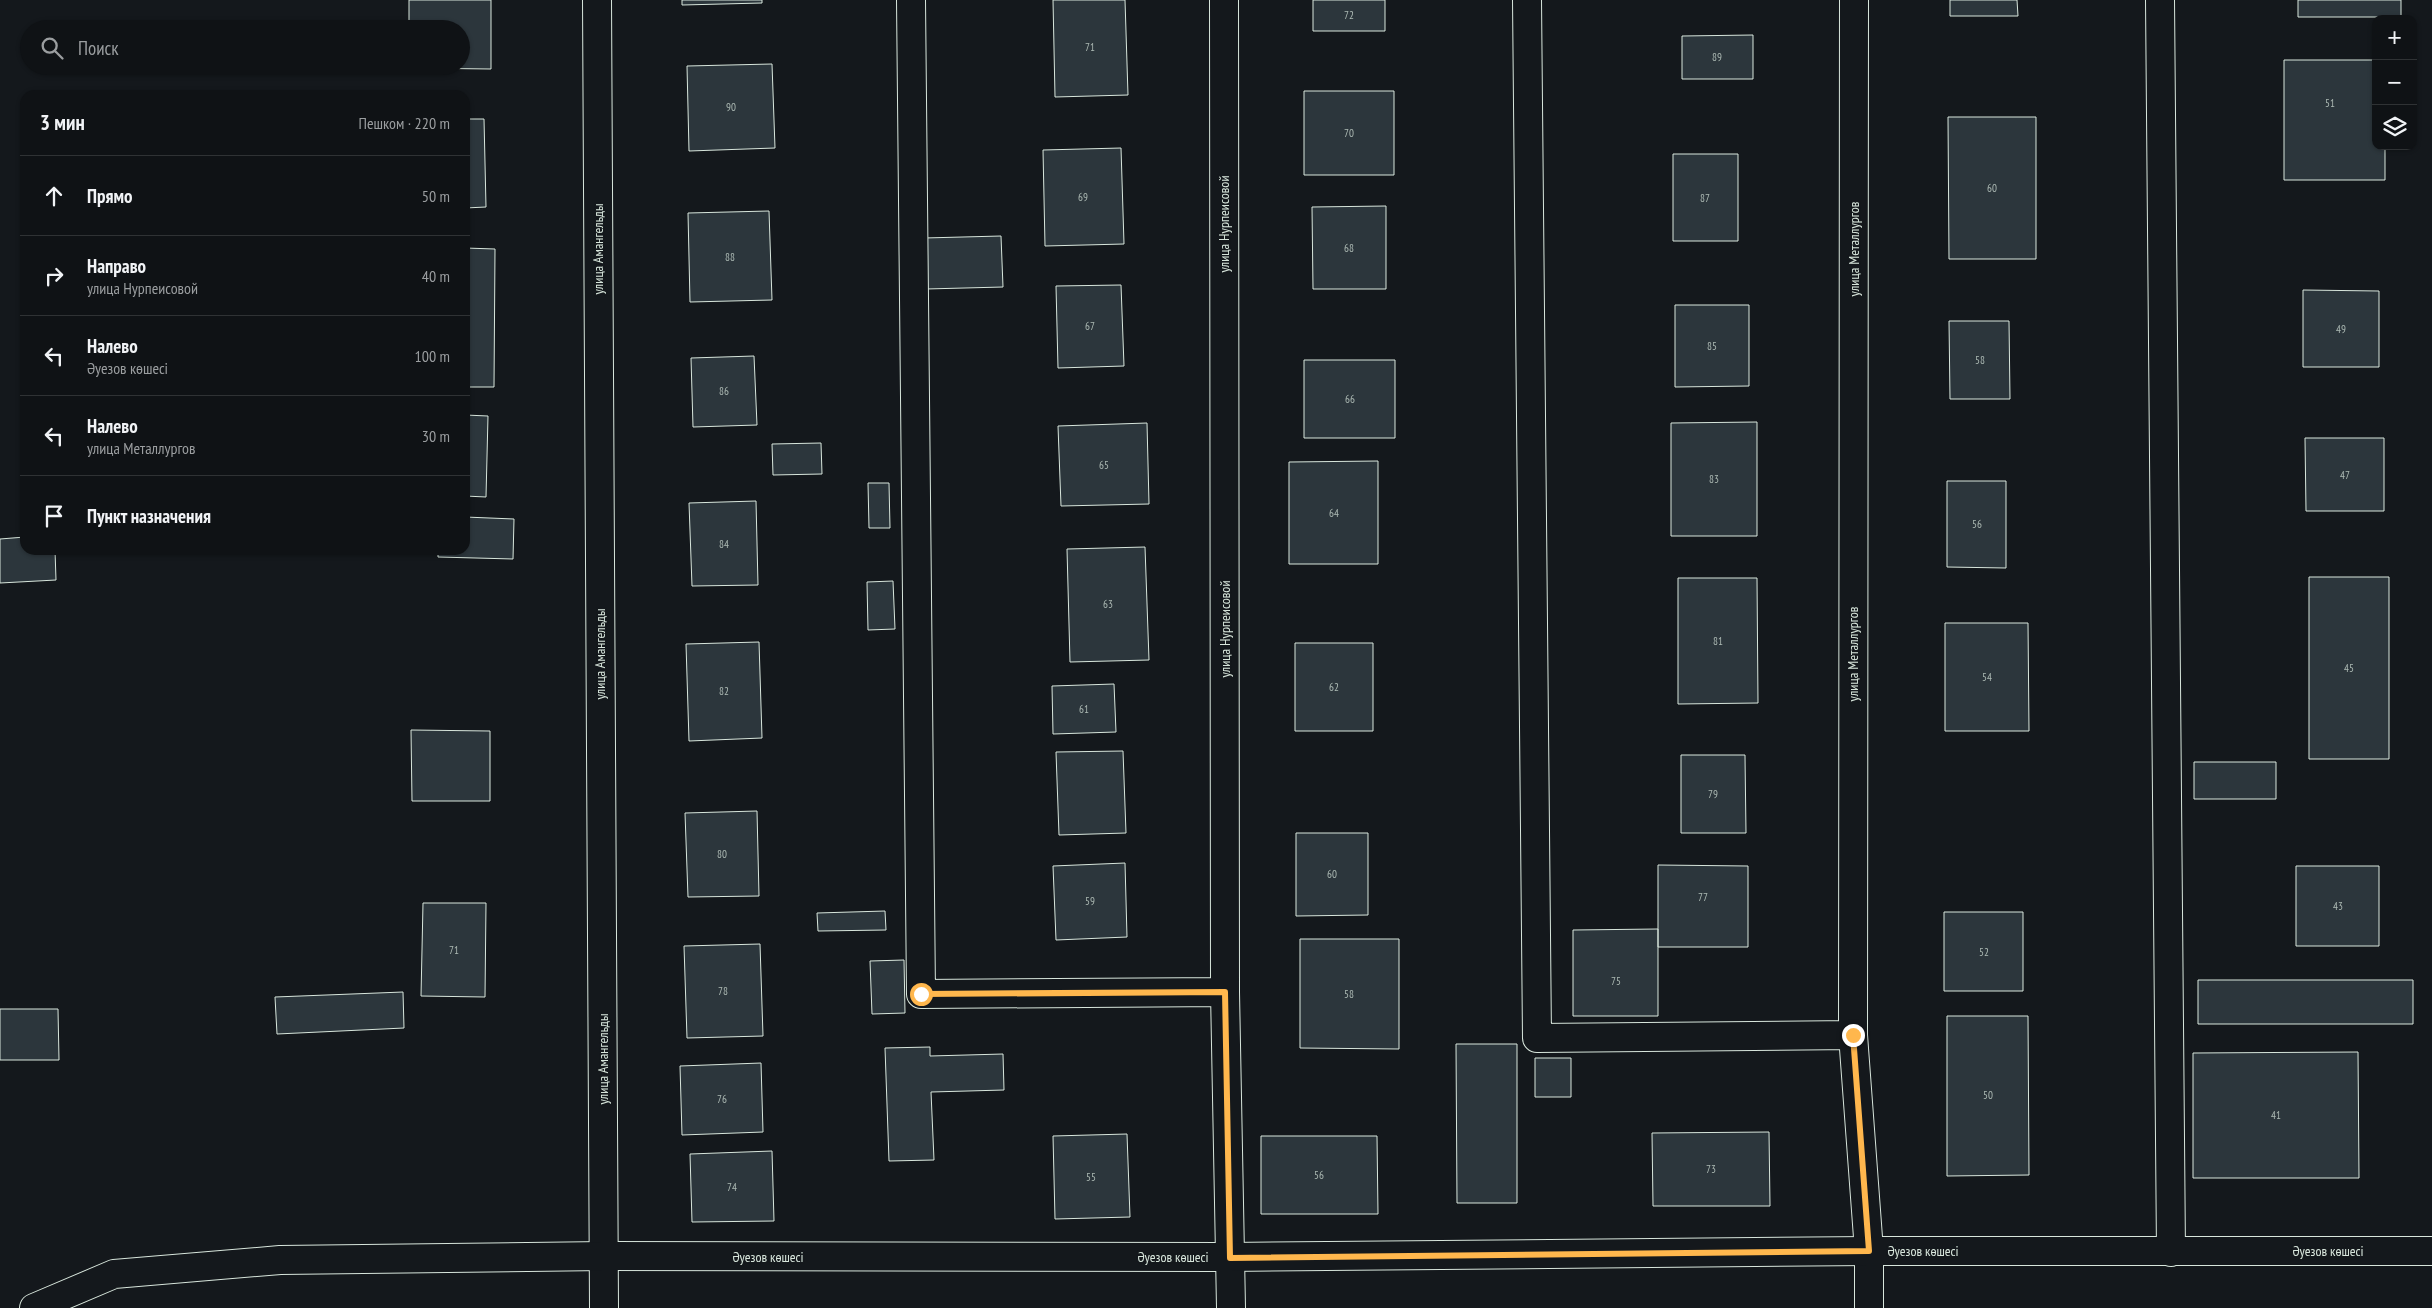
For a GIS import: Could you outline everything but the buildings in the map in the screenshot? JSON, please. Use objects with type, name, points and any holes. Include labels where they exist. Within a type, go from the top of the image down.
[{"type":"street","name":"улица Амангельды","points":[[597,0],[604,1308]]},
{"type":"street","points":[[911,0],[921,994],[1225,992]]},
{"type":"street","name":"улица Нурпеисовой","points":[[1224,0],[1225,992],[1231,1308]]},
{"type":"street","points":[[1527,0],[1537,1038],[1853,1035]]},
{"type":"street","name":"улица Металлургов","points":[[1854,0],[1853,1035],[1869,1251],[1869,1308]]},
{"type":"street","points":[[2160,0],[2171,1252]]},
{"type":"street","name":"Әуезов көшесі","points":[[34,1308],[114,1274],[280,1260],[604,1256],[1230,1258],[1869,1251],[2432,1251]]},
{"type":"route","points":[[921,994],[1225,992],[1230,1258],[1869,1251],[1853,1035]]}]
